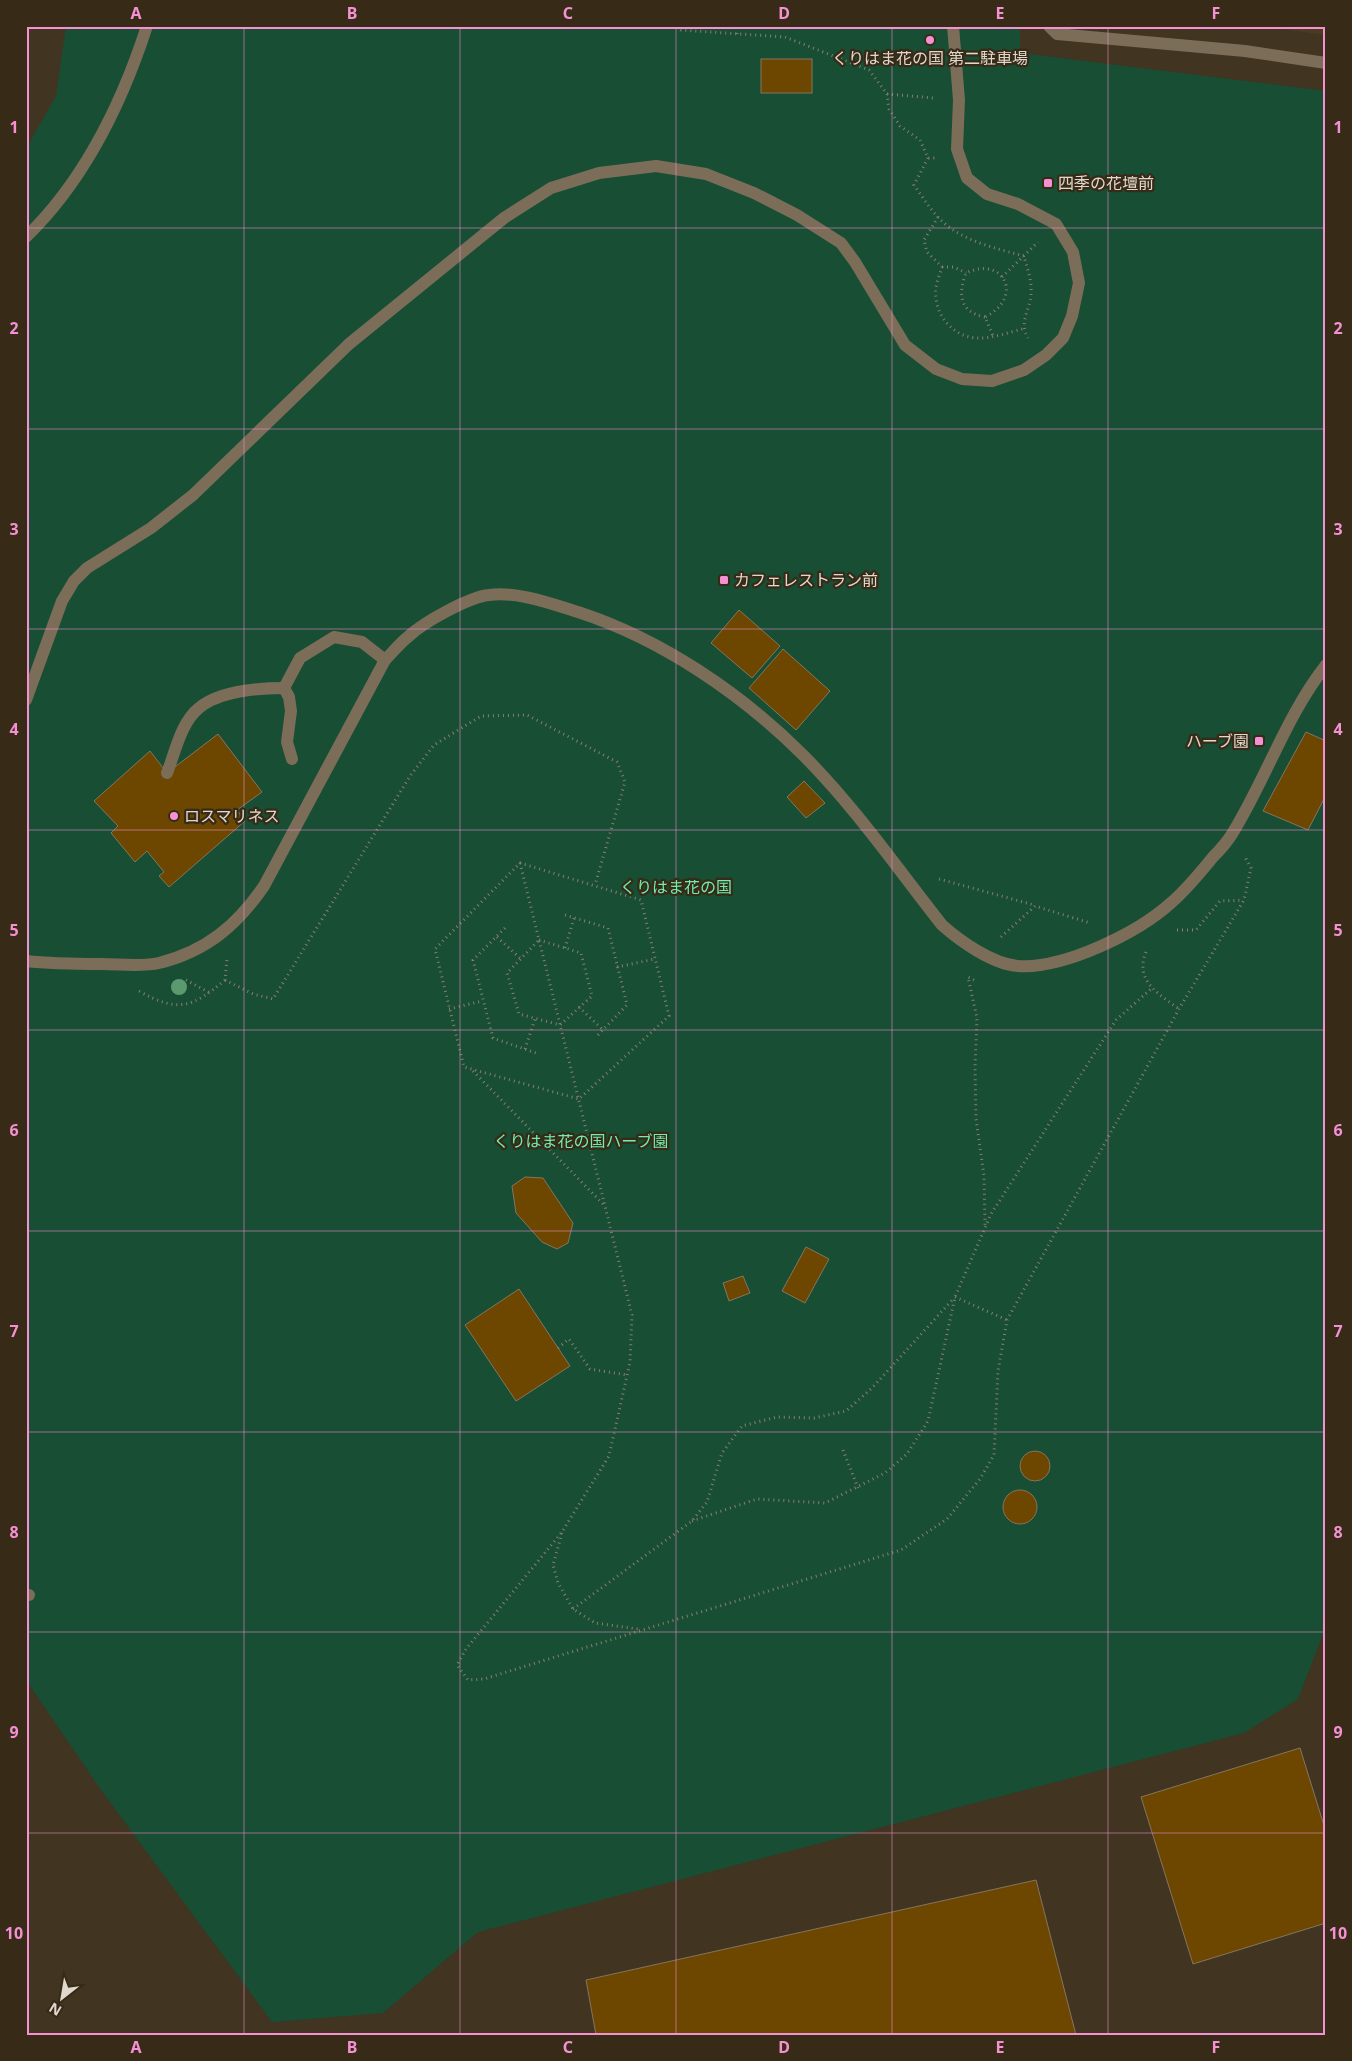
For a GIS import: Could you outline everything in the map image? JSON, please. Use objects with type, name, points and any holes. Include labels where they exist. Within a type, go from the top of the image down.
[{"type":"street","points":[[26,237],[42,222],[73,181],[104,131],[133,69],[147,26]]},
{"type":"street","points":[[26,700],[62,601],[81,575],[151,528],[193,495],[349,344],[504,218],[551,188],[599,173],[656,166],[706,174],[754,193],[797,215],[841,244],[855,262],[905,345],[936,369],[962,379],[992,381],[1024,370],[1046,355],[1063,338],[1072,316],[1079,283],[1073,252],[1056,224],[1018,204],[987,194],[967,178],[957,149],[959,100],[953,26]]},
{"type":"street","points":[[1049,26],[1057,34],[1245,51],[1326,63]]},
{"type":"street","points":[[26,961],[50,964],[158,964],[192,952],[215,939],[245,913],[264,886],[385,660],[409,635],[458,606],[489,595],[536,598],[592,617],[666,650],[742,702],[803,755],[852,810],[942,925],[959,940],[982,954],[1017,966],[1058,962],[1086,953],[1124,934],[1172,903],[1232,835],[1308,688],[1326,665]]},
{"type":"street","points":[[284,688],[300,658],[334,637],[362,642],[385,660]]},
{"type":"street","points":[[167,773],[185,726],[198,708],[209,701],[234,693],[261,688],[284,688]]},
{"type":"street","points":[[284,688],[289,697],[291,711],[287,742],[292,759]]},
{"type":"path","points":[[677,26],[681,30],[785,37],[869,70],[887,94],[889,108],[900,126],[920,140],[928,158]]},
{"type":"path","points":[[737,26],[737,34]]},
{"type":"path","points":[[887,94],[959,100]]},
{"type":"path","points":[[928,158],[960,156]]},
{"type":"path","points":[[928,158],[914,185],[938,217],[962,235],[1024,256]]},
{"type":"path","points":[[938,217],[924,240],[926,252],[942,267],[954,267],[966,274]]},
{"type":"path","points":[[1002,277],[1056,224]]},
{"type":"path","points":[[1024,256],[1032,290],[1030,308],[1023,320],[1023,329],[1028,337],[1046,355]]},
{"type":"path","points":[[942,267],[936,285],[935,297],[941,317],[952,329],[967,337],[978,338],[1023,329]]},
{"type":"path","points":[[985,268],[1002,277],[1006,284],[1007,293],[997,310],[985,316],[970,311],[964,304],[960,289],[966,274],[975,269],[985,268]]},
{"type":"path","points":[[985,316],[993,336]]},
{"type":"path","points":[[128,964],[134,989],[151,998],[176,1006],[202,999],[225,980],[253,994],[273,999],[410,776],[434,745],[481,716],[527,715],[617,762],[625,782],[595,885]]},
{"type":"path","points":[[520,863],[632,1315],[630,1362],[609,1456],[562,1532],[466,1649],[457,1665],[468,1680],[484,1679],[900,1550],[948,1520],[980,1479],[994,1455],[998,1371],[1007,1320],[1179,1009],[1244,900],[1250,868],[1232,835]]},
{"type":"path","points":[[520,863],[641,900],[669,1016],[579,1099]]},
{"type":"path","points":[[520,863],[435,949],[464,1067],[579,1099]]},
{"type":"path","points":[[897,868],[1035,906],[1124,934]]},
{"type":"path","points":[[1171,930],[1196,930],[1220,901],[1244,900]]},
{"type":"path","points":[[982,954],[1035,906]]},
{"type":"path","points":[[565,915],[608,928],[627,1005],[597,1036]]},
{"type":"path","points":[[565,948],[574,918]]},
{"type":"path","points":[[505,928],[473,960],[482,1001],[493,1038],[536,1053]]},
{"type":"path","points":[[497,937],[521,959]]},
{"type":"path","points":[[539,940],[581,953],[592,996],[560,1026]]},
{"type":"path","points":[[539,940],[507,973],[519,1014],[560,1026]]},
{"type":"path","points":[[1137,955],[1146,952],[1152,947]]},
{"type":"path","points":[[1146,952],[1142,966],[1151,989],[1179,1009]]},
{"type":"path","points":[[617,967],[655,959]]},
{"type":"path","points":[[976,980],[968,978],[977,1018],[975,1068],[976,1120],[984,1176],[985,1228]]},
{"type":"path","points":[[692,1521],[757,1499],[825,1503],[885,1473],[907,1454],[928,1421],[955,1297],[991,1214],[1116,1020],[1151,989]]},
{"type":"path","points":[[450,1009],[482,1001]]},
{"type":"path","points":[[579,1007],[603,1030]]},
{"type":"path","points":[[525,1049],[535,1019]]},
{"type":"path","points":[[471,1069],[605,1206]]},
{"type":"path","points":[[955,1297],[1007,1320]]},
{"type":"path","points":[[573,1609],[692,1521],[707,1502],[722,1453],[742,1426],[777,1418],[814,1418],[846,1411],[872,1388],[955,1297]]},
{"type":"path","points":[[558,1348],[569,1339],[590,1370],[628,1375]]},
{"type":"path","points":[[843,1450],[858,1488]]},
{"type":"path","points":[[562,1532],[553,1565],[558,1583],[573,1609],[595,1623],[641,1630]]},
{"type":"shaded area","points":[[1256,26],[1326,26],[1326,35]]},
{"type":"green space","name":"くりはま花の国","points":[[66,26],[1020,26],[1020,53],[1326,91],[1326,1626],[1298,1699],[1244,1733],[478,1932],[383,2013],[272,2022],[101,1790],[26,1680],[26,148],[56,96]]},
{"type":"building","points":[[761,59],[812,59],[812,93],[761,93]]},
{"type":"building","points":[[739,610],[780,646],[752,678],[711,643]]},
{"type":"building","points":[[783,649],[830,691],[796,730],[749,688]]},
{"type":"building","points":[[1306,732],[1326,741],[1326,795],[1308,830],[1263,811]]},
{"type":"building","name":"ロスマリネス","points":[[218,734],[262,792],[237,810],[245,821],[169,887],[159,876],[164,872],[147,851],[135,862],[111,833],[118,826],[94,801],[150,751],[167,773]]},
{"type":"building","points":[[804,781],[825,803],[806,818],[787,797]]},
{"type":"building","points":[[525,1177],[543,1178],[573,1223],[568,1243],[557,1249],[542,1242],[516,1213],[512,1186]]},
{"type":"building","points":[[806,1247],[829,1259],[805,1303],[782,1291]]},
{"type":"building","points":[[743,1276],[750,1293],[729,1301],[723,1283]]},
{"type":"building","points":[[519,1289],[570,1366],[516,1401],[465,1325]]},
{"type":"building","points":[[1035,1451],[1046,1455],[1050,1466],[1046,1477],[1035,1481],[1024,1477],[1020,1466],[1024,1455]]},
{"type":"building","points":[[1020,1490],[1032,1495],[1037,1507],[1032,1519],[1020,1524],[1008,1519],[1003,1507],[1008,1495]]},
{"type":"building","points":[[1300,1748],[1326,1832],[1326,1923],[1193,1964],[1141,1797]]},
{"type":"building","points":[[1036,1880],[1076,2035],[596,2035],[586,1980]]},
{"type":"place","name":"くりはま花の国 第二駐車場","points":[[930,40]]},
{"type":"place","name":"四季の花壇前","points":[[1048,183]]},
{"type":"place","name":"カフェレストラン前","points":[[724,580]]},
{"type":"place","name":"ハーブ園","points":[[1259,741]]},
{"type":"place","name":"ロスマリネス","points":[[174,816]]},
{"type":"park label","name":"くりはま花の国ハーブ園","points":[[581,1141]]}]
